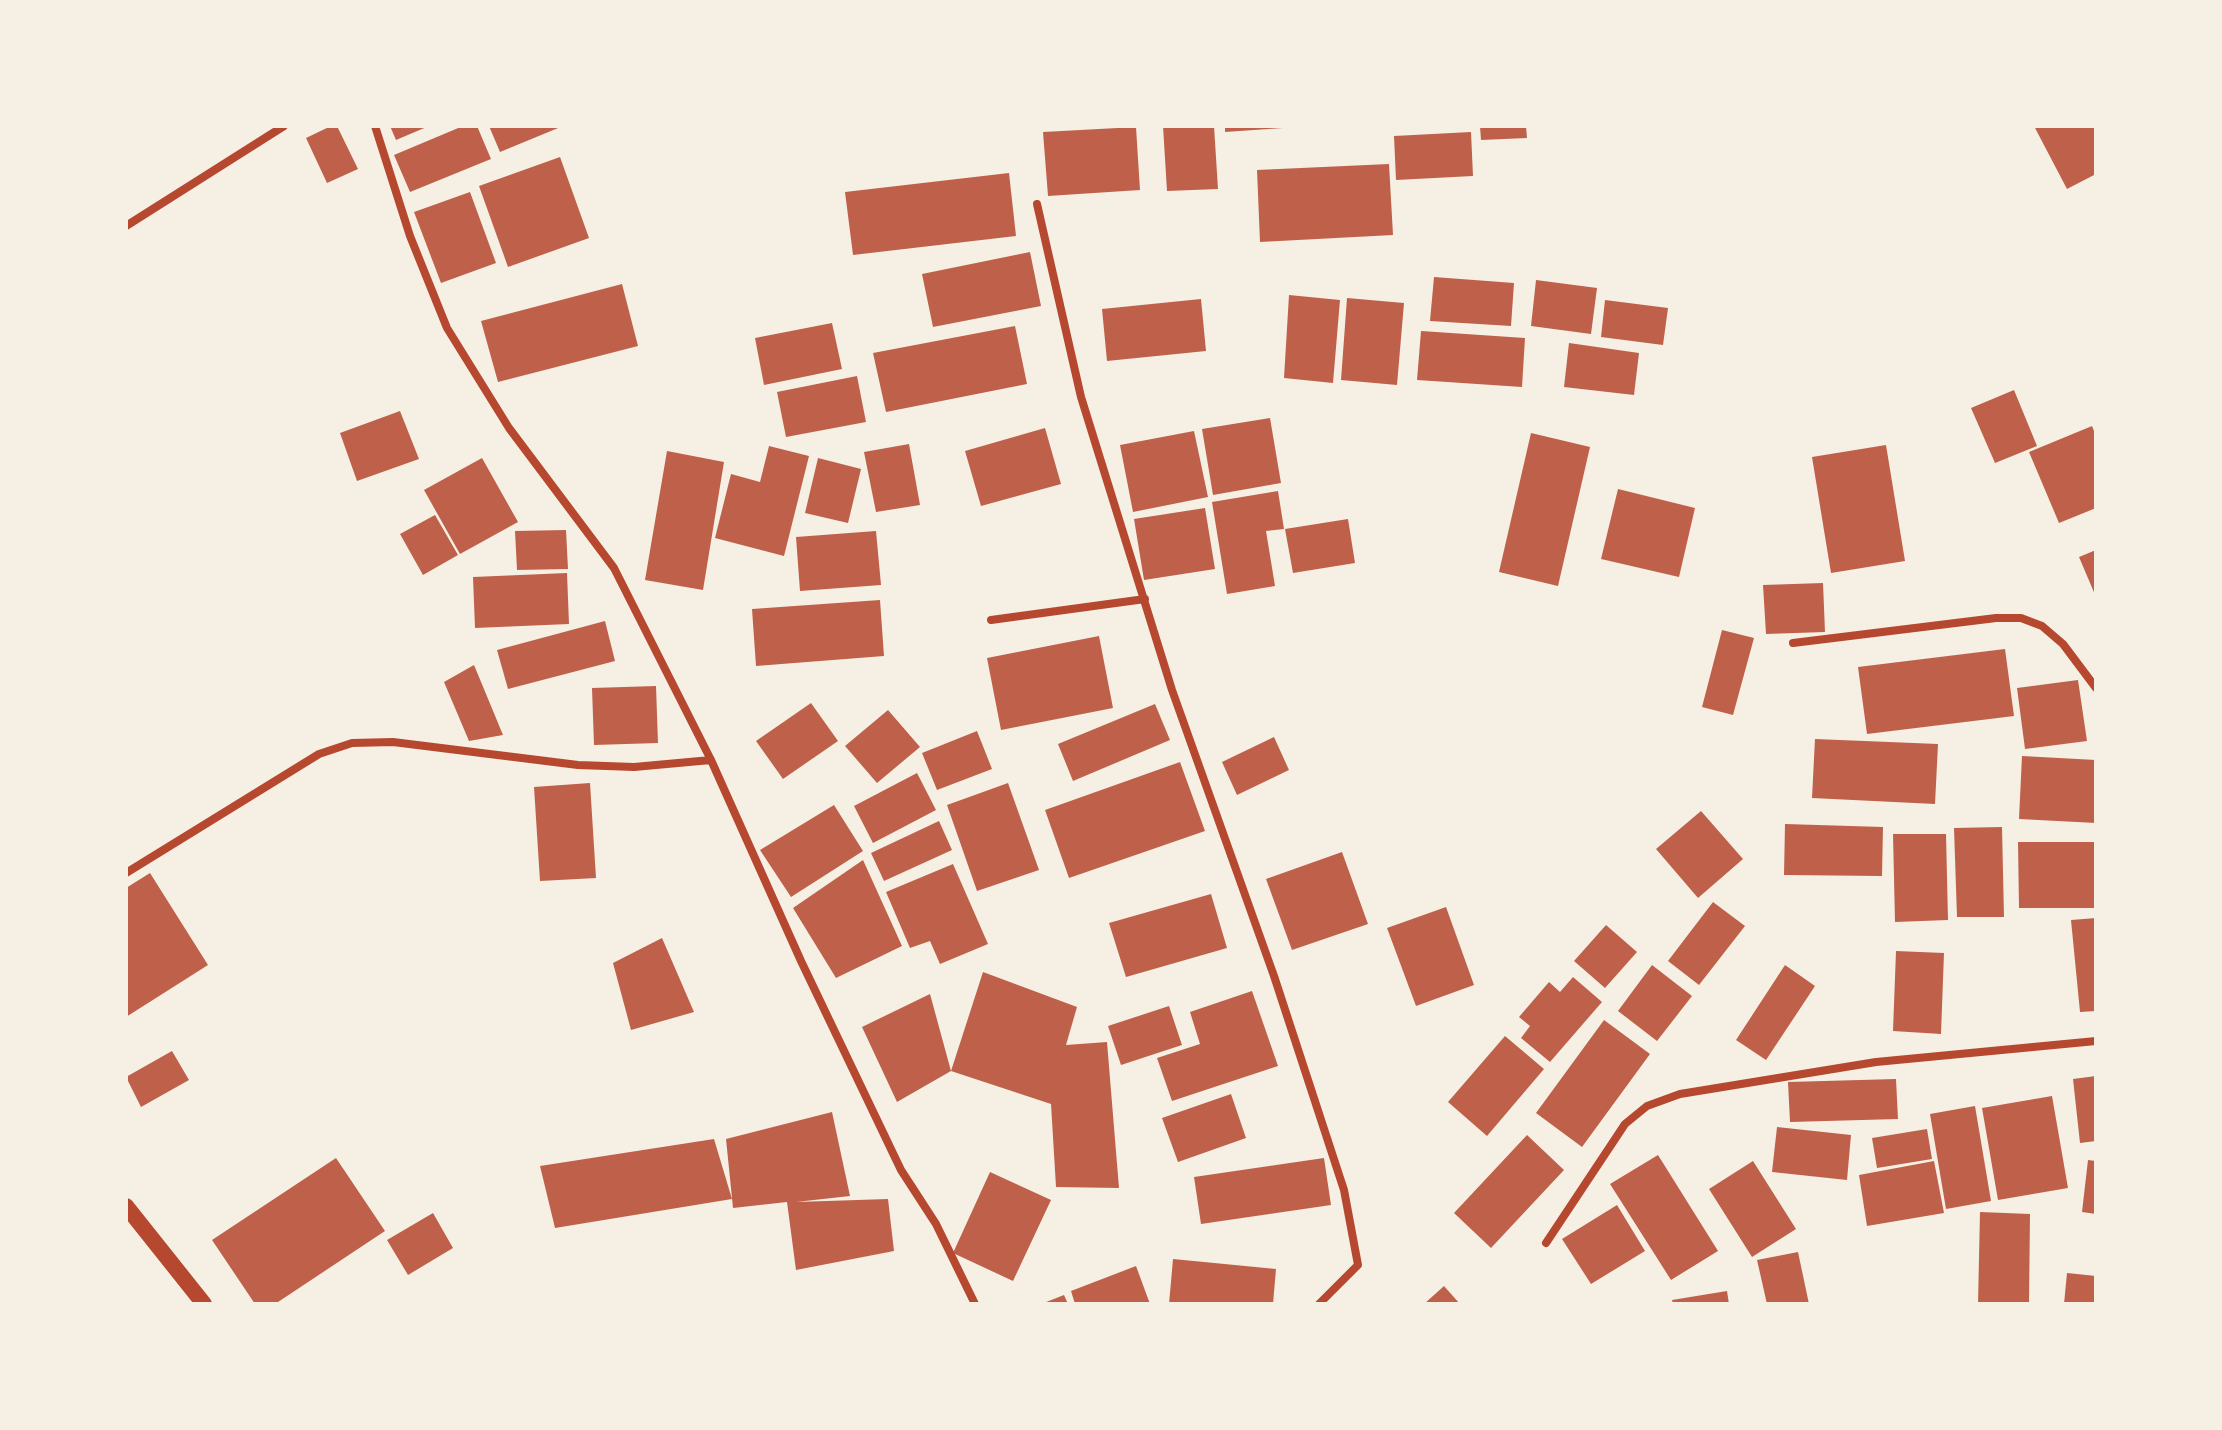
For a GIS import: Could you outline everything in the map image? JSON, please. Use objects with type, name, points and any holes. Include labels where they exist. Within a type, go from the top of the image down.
[{"type":"main road","points":[[126,1206],[204,1304]]},
{"type":"street","points":[[126,226],[284,126]]},
{"type":"street","points":[[375,126],[410,236],[447,328],[517,439],[614,568],[711,760],[801,961],[901,1170],[936,1224],[975,1304]]},
{"type":"street","points":[[1037,204],[1081,397],[1172,690],[1274,976],[1344,1190],[1358,1265],[1319,1304]]},
{"type":"street","points":[[991,620],[1145,599]]},
{"type":"street","points":[[1793,643],[1996,618],[2021,618],[2042,626],[2063,644],[2096,688]]},
{"type":"street","points":[[126,873],[319,754],[352,743],[393,742],[578,765],[634,767],[711,760]]},
{"type":"street","points":[[1546,1243],[1625,1124],[1647,1106],[1680,1094],[1876,1062],[2096,1041]]},
{"type":"building","points":[[337,126],[358,169],[327,183],[306,138]]},
{"type":"building","points":[[390,126],[429,126],[396,140]]},
{"type":"building","points":[[463,126],[477,126],[491,159],[410,192],[394,155]]},
{"type":"building","points":[[489,126],[563,126],[500,152]]},
{"type":"building","points":[[1163,126],[1214,126],[1218,189],[1167,191]]},
{"type":"building","points":[[1225,126],[1283,126],[1283,128],[1225,132]]},
{"type":"building","points":[[1480,126],[1526,126],[1527,138],[1481,140]]},
{"type":"building","points":[[2034,126],[2096,126],[2096,174],[2067,189]]},
{"type":"building","points":[[1136,127],[1140,190],[1048,196],[1043,132]]},
{"type":"building","points":[[1471,132],[1473,176],[1396,180],[1394,136]]},
{"type":"building","points":[[560,157],[589,238],[508,267],[479,186]]},
{"type":"building","points":[[1389,164],[1393,235],[1260,242],[1257,170]]},
{"type":"building","points":[[1009,173],[1016,236],[853,255],[845,192]]},
{"type":"building","points":[[470,192],[496,263],[441,283],[414,212]]},
{"type":"building","points":[[1030,252],[1041,306],[933,327],[922,274]]},
{"type":"building","points":[[1434,277],[1514,283],[1511,326],[1430,321]]},
{"type":"building","points":[[1536,280],[1597,288],[1591,334],[1531,326]]},
{"type":"building","points":[[622,284],[638,346],[498,382],[481,321]]},
{"type":"building","points":[[1289,295],[1340,300],[1333,383],[1284,378]]},
{"type":"building","points":[[1347,298],[1404,303],[1397,385],[1341,380]]},
{"type":"building","points":[[1201,299],[1206,351],[1107,361],[1102,309]]},
{"type":"building","points":[[1605,300],[1668,308],[1663,345],[1601,337]]},
{"type":"building","points":[[832,323],[842,369],[764,385],[755,338]]},
{"type":"building","points":[[1015,326],[1027,384],[886,412],[873,353]]},
{"type":"building","points":[[1421,331],[1525,338],[1522,387],[1417,380]]},
{"type":"building","points":[[1569,343],[1639,353],[1634,395],[1564,387]]},
{"type":"building","points":[[857,376],[866,422],[786,437],[777,392]]},
{"type":"building","points":[[2014,390],[2037,446],[1995,463],[1971,408]]},
{"type":"building","points":[[400,411],[419,459],[357,481],[340,433]]},
{"type":"building","points":[[1270,418],[1281,483],[1213,495],[1202,429]]},
{"type":"building","points":[[2092,426],[2096,436],[2096,508],[2059,523],[2029,452]]},
{"type":"building","points":[[1045,428],[1061,484],[981,506],[965,451]]},
{"type":"building","points":[[1194,431],[1208,497],[1133,512],[1120,445]]},
{"type":"building","points":[[1531,433],[1590,447],[1558,586],[1499,572]]},
{"type":"building","points":[[909,444],[920,505],[876,512],[864,452]]},
{"type":"building","points":[[1886,445],[1905,561],[1831,573],[1812,457]]},
{"type":"building","points":[[769,446],[809,456],[784,556],[715,538],[731,474],[760,482]]},
{"type":"building","points":[[667,451],[724,462],[703,590],[645,580]]},
{"type":"building","points":[[482,458],[518,522],[460,554],[424,490]]},
{"type":"building","points":[[818,458],[861,469],[848,523],[805,513]]},
{"type":"building","points":[[1618,489],[1695,508],[1679,577],[1601,559]]},
{"type":"building","points":[[1278,491],[1284,529],[1266,531],[1275,586],[1227,594],[1212,502]]},
{"type":"building","points":[[1205,508],[1215,569],[1144,580],[1134,519]]},
{"type":"building","points":[[435,515],[458,555],[423,575],[400,534]]},
{"type":"building","points":[[1348,519],[1355,563],[1293,573],[1285,529]]},
{"type":"building","points":[[566,530],[568,569],[517,570],[515,531]]},
{"type":"building","points":[[876,531],[881,585],[800,591],[796,537]]},
{"type":"building","points":[[2096,550],[2096,597],[2079,557]]},
{"type":"building","points":[[567,573],[569,624],[475,628],[473,577]]},
{"type":"building","points":[[1823,583],[1825,632],[1766,634],[1763,585]]},
{"type":"building","points":[[880,600],[884,656],[756,666],[752,609]]},
{"type":"building","points":[[605,621],[615,661],[508,689],[497,650]]},
{"type":"building","points":[[1722,630],[1754,638],[1733,715],[1702,707]]},
{"type":"building","points":[[1099,636],[1113,708],[1001,730],[987,658]]},
{"type":"building","points":[[2005,649],[2014,716],[1867,734],[1858,667]]},
{"type":"building","points":[[474,665],[503,735],[469,741],[444,682]]},
{"type":"building","points":[[2078,680],[2087,741],[2025,749],[2017,688]]},
{"type":"building","points":[[656,686],[658,743],[594,745],[592,688]]},
{"type":"building","points":[[811,703],[838,741],[783,779],[756,741]]},
{"type":"building","points":[[1155,704],[1170,740],[1073,781],[1058,744]]},
{"type":"building","points":[[888,710],[920,747],[877,783],[845,746]]},
{"type":"building","points":[[977,731],[992,769],[937,790],[922,753]]},
{"type":"building","points":[[1274,737],[1289,770],[1237,795],[1222,762]]},
{"type":"building","points":[[1815,739],[1938,744],[1935,804],[1812,798]]},
{"type":"building","points":[[2022,756],[2096,760],[2096,823],[2019,819]]},
{"type":"building","points":[[1180,762],[1205,831],[1069,878],[1045,810]]},
{"type":"building","points":[[917,773],[936,810],[873,843],[854,806]]},
{"type":"building","points":[[590,783],[596,878],[540,881],[534,787]]},
{"type":"building","points":[[1008,783],[1039,870],[977,891],[947,805]]},
{"type":"building","points":[[834,805],[863,851],[791,897],[760,850]]},
{"type":"building","points":[[1701,811],[1743,859],[1698,898],[1656,849]]},
{"type":"building","points":[[939,821],[952,850],[884,881],[871,853]]},
{"type":"building","points":[[1785,824],[1883,827],[1882,876],[1784,875]]},
{"type":"building","points":[[2002,827],[2004,917],[1957,917],[1954,828]]},
{"type":"building","points":[[1893,834],[1946,834],[1948,920],[1895,922]]},
{"type":"building","points":[[2018,842],[2096,842],[2096,908],[2019,908]]},
{"type":"building","points":[[1342,852],[1368,924],[1292,950],[1266,879]]},
{"type":"building","points":[[863,860],[902,946],[836,978],[793,908]]},
{"type":"building","points":[[953,864],[988,944],[940,964],[930,941],[910,948],[886,892]]},
{"type":"building","points":[[150,873],[208,965],[126,1017],[126,888]]},
{"type":"building","points":[[1211,894],[1227,948],[1126,977],[1109,923]]},
{"type":"building","points":[[1713,902],[1745,926],[1699,985],[1668,961]]},
{"type":"building","points":[[1446,907],[1474,985],[1416,1006],[1387,928]]},
{"type":"building","points":[[2096,918],[2096,1011],[2080,1012],[2071,920]]},
{"type":"building","points":[[1606,925],[1637,952],[1605,988],[1574,961]]},
{"type":"building","points":[[662,938],[694,1012],[631,1030],[613,963]]},
{"type":"building","points":[[1896,951],[1944,953],[1941,1034],[1893,1031]]},
{"type":"building","points":[[1652,965],[1692,996],[1657,1041],[1618,1011]]},
{"type":"building","points":[[1785,965],[1815,986],[1766,1060],[1736,1040]]},
{"type":"building","points":[[983,972],[1077,1007],[1066,1045],[1107,1042],[1119,1188],[1056,1187],[1051,1104],[951,1071]]},
{"type":"building","points":[[1573,977],[1602,1002],[1550,1062],[1521,1038],[1530,1026],[1519,1017],[1549,982],[1560,992]]},
{"type":"building","points":[[1252,991],[1278,1066],[1172,1101],[1157,1058],[1200,1044],[1190,1012]]},
{"type":"building","points":[[930,994],[951,1071],[897,1102],[862,1027]]},
{"type":"building","points":[[1169,1006],[1182,1045],[1121,1065],[1108,1026]]},
{"type":"building","points":[[1604,1020],[1650,1054],[1582,1147],[1536,1113]]},
{"type":"building","points":[[1505,1036],[1544,1069],[1487,1136],[1448,1102]]},
{"type":"building","points":[[172,1051],[189,1080],[141,1107],[126,1077]]},
{"type":"building","points":[[2096,1076],[2096,1141],[2080,1143],[2073,1079]]},
{"type":"building","points":[[1896,1079],[1898,1119],[1790,1122],[1788,1082]]},
{"type":"building","points":[[1231,1094],[1246,1138],[1178,1162],[1162,1118]]},
{"type":"building","points":[[2052,1096],[2068,1188],[1998,1200],[1982,1108]]},
{"type":"building","points":[[1975,1106],[1991,1201],[1946,1209],[1930,1114]]},
{"type":"building","points":[[832,1112],[850,1196],[796,1202],[888,1199],[894,1251],[796,1270],[787,1202],[733,1208],[726,1139]]},
{"type":"building","points":[[1777,1127],[1851,1135],[1847,1180],[1772,1172]]},
{"type":"building","points":[[1927,1129],[1932,1159],[1877,1168],[1872,1138]]},
{"type":"building","points":[[1527,1135],[1564,1170],[1491,1248],[1454,1213]]},
{"type":"building","points":[[714,1139],[732,1199],[555,1228],[540,1166]]},
{"type":"building","points":[[1658,1155],[1718,1251],[1671,1280],[1610,1184]]},
{"type":"building","points":[[336,1158],[385,1231],[275,1304],[255,1304],[212,1240]]},
{"type":"building","points":[[1324,1158],[1331,1205],[1201,1224],[1194,1177]]},
{"type":"building","points":[[2088,1160],[2096,1161],[2096,1214],[2082,1212]]},
{"type":"building","points":[[1753,1161],[1796,1229],[1752,1257],[1709,1189]]},
{"type":"building","points":[[1934,1161],[1944,1213],[1867,1226],[1859,1175]]},
{"type":"building","points":[[990,1172],[1051,1200],[1013,1281],[953,1253]]},
{"type":"building","points":[[1617,1205],[1645,1251],[1591,1284],[1562,1239]]},
{"type":"building","points":[[1980,1212],[2030,1214],[2029,1304],[1978,1304]]},
{"type":"building","points":[[433,1213],[453,1248],[408,1275],[387,1240]]},
{"type":"building","points":[[1798,1252],[1809,1304],[1767,1304],[1757,1260]]},
{"type":"building","points":[[1173,1259],[1276,1269],[1273,1304],[1169,1304]]},
{"type":"building","points":[[1136,1266],[1150,1304],[1075,1304],[1071,1291]]},
{"type":"building","points":[[2067,1273],[2096,1276],[2096,1304],[2064,1304]]},
{"type":"building","points":[[1444,1286],[1460,1304],[1424,1304]]},
{"type":"building","points":[[1727,1291],[1729,1304],[1673,1304],[1672,1300]]},
{"type":"building","points":[[1064,1295],[1068,1304],[1041,1304]]}]
